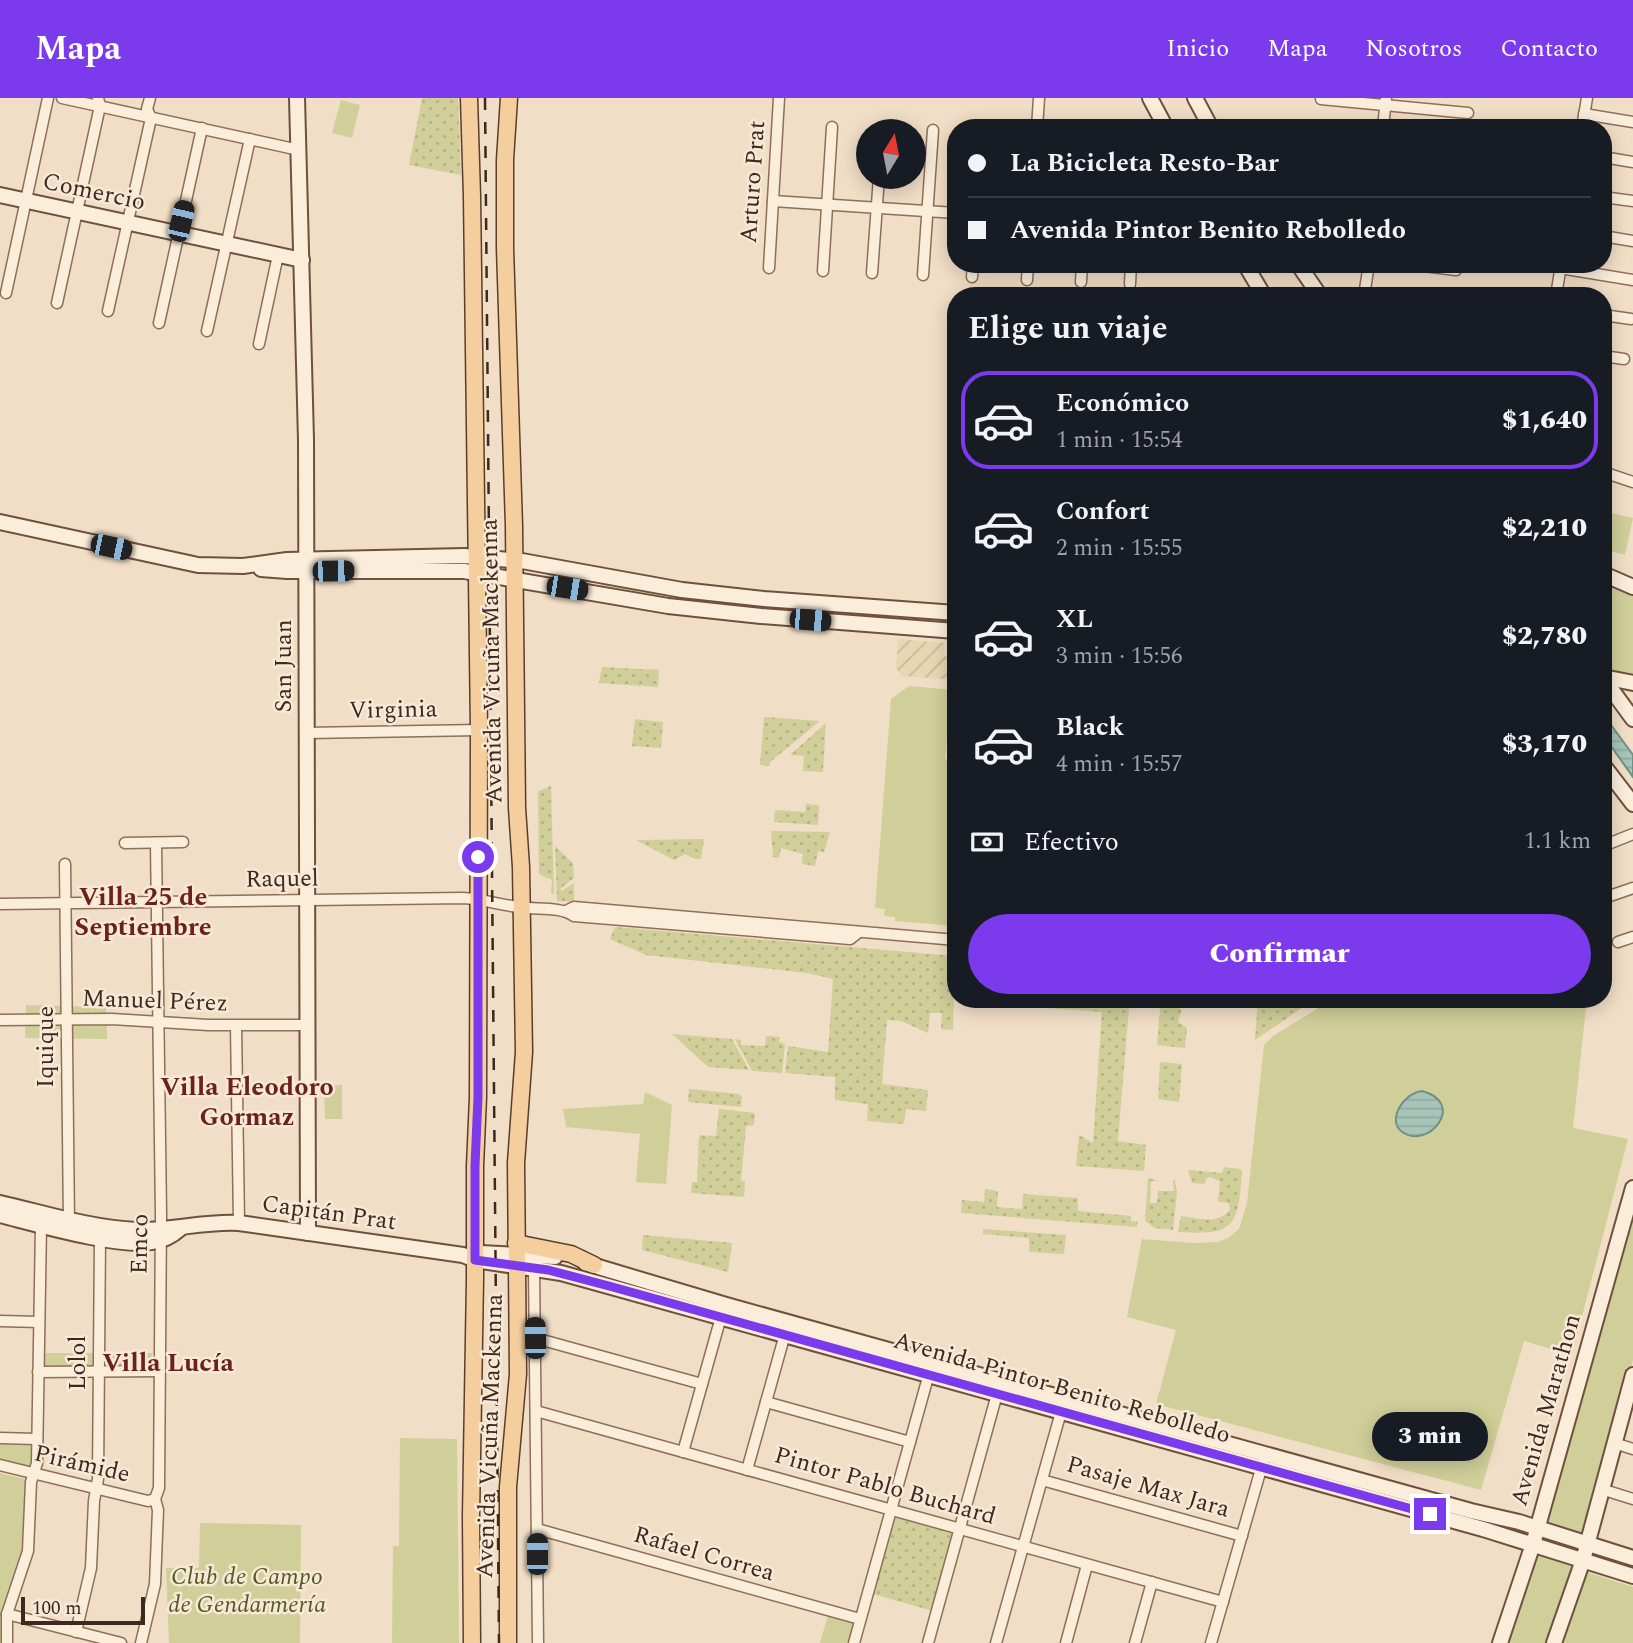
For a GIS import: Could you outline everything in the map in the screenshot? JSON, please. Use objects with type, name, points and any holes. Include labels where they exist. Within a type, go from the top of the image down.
[{"type":"main road","name":"Avenida Vicuña Mackenna","points":[[469,98],[479,730],[472,1643]]},
{"type":"main road","name":"Avenida Vicuña Mackenna","points":[[508,1643],[508,1487],[518,1388],[521,1258],[516,1163],[524,1052],[522,908],[508,578],[504,210],[505,140],[509,98]]},
{"type":"main road","points":[[521,1258],[571,1254],[593,1265]]},
{"type":"street","points":[[6,293],[48,98]]},
{"type":"street","points":[[62,98],[99,102],[151,117],[299,150]]},
{"type":"street","points":[[108,311],[151,117],[147,109],[150,98]]},
{"type":"street","name":"San Juan","points":[[297,98],[307,565],[308,1234]]},
{"type":"street","name":"Arturo Prat","points":[[769,268],[779,98]]},
{"type":"street","points":[[1038,119],[1039,98]]},
{"type":"street","points":[[1195,98],[1206,119]]},
{"type":"street","points":[[1583,119],[1587,98]]},
{"type":"street","points":[[1152,99],[1162,119]]},
{"type":"street","points":[[1321,99],[1386,102],[1468,113]]},
{"type":"street","points":[[57,303],[99,102]]},
{"type":"street","points":[[1584,114],[1633,122]]},
{"type":"street","points":[[823,271],[832,127]]},
{"type":"street","points":[[159,323],[202,128]]},
{"type":"street","points":[[923,275],[933,130]]},
{"type":"street","points":[[207,331],[250,139]]},
{"type":"street","points":[[1612,158],[1633,162]]},
{"type":"street","points":[[872,273],[878,189]]},
{"type":"street","name":"Comercio","points":[[0,194],[302,260]]},
{"type":"street","points":[[1612,198],[1633,201]]},
{"type":"street","points":[[773,201],[947,212]]},
{"type":"street","points":[[1612,238],[1633,241]]},
{"type":"street","points":[[259,344],[278,255]]},
{"type":"street","points":[[972,273],[972,277]]},
{"type":"street","points":[[1027,273],[1027,279]]},
{"type":"street","points":[[1081,282],[1082,273]]},
{"type":"street","points":[[1130,284],[1131,273]]},
{"type":"street","points":[[1595,273],[1633,281]]},
{"type":"street","points":[[1612,316],[1631,319]]},
{"type":"street","points":[[1612,357],[1624,359]]},
{"type":"street","points":[[1612,475],[1633,482]]},
{"type":"street","points":[[0,522],[186,563],[265,569],[307,565],[441,569],[509,559],[682,590],[947,612]]},
{"type":"street","points":[[476,565],[508,578],[657,604],[732,614],[947,630]]},
{"type":"street","points":[[1612,578],[1633,587]]},
{"type":"street","points":[[1612,679],[1633,683]]},
{"type":"street","points":[[1612,690],[1633,719]]},
{"type":"street","name":"Virginia","points":[[307,733],[479,730]]},
{"type":"street","points":[[1612,777],[1633,804]]},
{"type":"street","points":[[1612,842],[1633,834]]},
{"type":"street","name":"Emco","points":[[141,1643],[155,1584],[158,1510],[155,1499],[159,1493],[161,1235],[156,842]]},
{"type":"street","points":[[125,843],[183,842]]},
{"type":"street","name":"Iquique","points":[[65,864],[69,1225]]},
{"type":"street","points":[[1612,895],[1633,888]]},
{"type":"street","name":"Raquel","points":[[0,904],[477,898],[522,908],[566,911],[574,916],[849,939],[859,932],[947,939]]},
{"type":"street","points":[[1618,942],[1633,937]]},
{"type":"street","name":"Manuel Pérez","points":[[0,1020],[67,1019],[236,1026],[308,1025]]},
{"type":"street","points":[[236,1026],[239,1223]]},
{"type":"street","name":"Avenida Marathon","points":[[1500,1643],[1533,1544],[1633,1188]]},
{"type":"street","name":"Capitán Prat","points":[[0,1203],[100,1237],[139,1243],[181,1228],[213,1223],[239,1223],[474,1256]]},
{"type":"street","name":"Capitán Prat","points":[[0,1215],[41,1225],[118,1228],[161,1235]]},
{"type":"street","points":[[7,1643],[7,1614],[27,1555],[31,1482],[37,1464],[41,1225]]},
{"type":"street","name":"Lolol","points":[[76,1632],[91,1568],[98,1479],[100,1237]]},
{"type":"street","name":"Avenida Pintor Benito Rebolledo","points":[[474,1256],[521,1258],[726,1306],[930,1368],[1263,1461],[1633,1576]]},
{"type":"street","points":[[521,1258],[535,1338],[538,1643]]},
{"type":"street","name":"Avenida Pintor Benito Rebolledo","points":[[593,1265],[611,1279],[721,1317],[785,1335],[930,1368],[997,1394],[1061,1412],[1537,1528],[1633,1558]]},
{"type":"street","points":[[683,1452],[721,1317]]},
{"type":"street","points":[[0,1321],[39,1322]]},
{"type":"street","points":[[747,1470],[785,1335]]},
{"type":"street","points":[[535,1338],[702,1384]]},
{"type":"street","points":[[854,1643],[930,1368]]},
{"type":"street","points":[[38,1371],[160,1371]]},
{"type":"street","points":[[1554,1643],[1583,1560],[1633,1375]]},
{"type":"street","points":[[928,1643],[997,1394]]},
{"type":"street","points":[[766,1402],[910,1442]]},
{"type":"street","name":"Pintor Pablo Buchard","points":[[536,1411],[1223,1602]]},
{"type":"street","points":[[996,1643],[1061,1412]]},
{"type":"street","name":"Pirámide","points":[[0,1438],[37,1439]]},
{"type":"street","points":[[1614,1443],[1633,1449]]},
{"type":"street","points":[[1211,1643],[1263,1461]]},
{"type":"street","name":"Pirámide","points":[[0,1465],[148,1501],[155,1499]]},
{"type":"street","name":"Pasaje Max Jara","points":[[1042,1480],[1242,1536]]},
{"type":"street","points":[[1601,1489],[1633,1499]]},
{"type":"street","name":"Rafael Correa","points":[[537,1529],[860,1619]]},
{"type":"street","points":[[1066,1643],[1087,1564]]},
{"type":"street","points":[[1135,1643],[1152,1583]]},
{"type":"street","points":[[7,1614],[121,1643]]},
{"type":"shaded area","points":[[898,639],[944,643],[947,679],[902,676],[896,668]]},
{"type":"shaded area","points":[[1612,726],[1633,755],[1633,777],[1612,748]]},
{"type":"shaded area","points":[[1422,1091],[1435,1097],[1442,1105],[1442,1114],[1431,1131],[1411,1136],[1397,1126],[1397,1114],[1409,1096]]},
{"type":"green space","points":[[422,98],[458,98],[461,175],[409,165]]},
{"type":"green space","points":[[341,100],[360,105],[352,138],[332,133]]},
{"type":"green space","points":[[1612,513],[1633,518],[1625,555],[1612,551]]},
{"type":"green space","points":[[602,581],[947,617],[947,626],[675,602],[600,588]]},
{"type":"green space","points":[[1612,583],[1633,594],[1633,679],[1612,673]]},
{"type":"green space","points":[[602,667],[659,670],[658,687],[599,683]]},
{"type":"green space","points":[[909,686],[947,689],[947,925],[895,921],[895,917],[884,916],[885,909],[875,908],[891,699]]},
{"type":"green space","points":[[764,717],[820,721],[770,762],[770,766],[760,765]]},
{"type":"green space","points":[[635,719],[663,722],[661,748],[632,746]]},
{"type":"green space","points":[[826,723],[823,772],[803,771],[804,756],[790,755]]},
{"type":"green space","points":[[551,786],[554,894],[551,893],[552,880],[539,874],[538,791]]},
{"type":"green space","points":[[806,804],[819,805],[818,825],[774,822],[775,810],[805,812]]},
{"type":"green space","points":[[771,831],[830,832],[824,852],[818,851],[815,866],[802,864],[803,854],[781,848],[779,858],[773,857]]},
{"type":"green space","points":[[704,839],[701,859],[685,854],[674,860],[636,840]]},
{"type":"green space","points":[[555,846],[573,863],[574,878],[560,889],[562,891],[574,883],[574,902],[557,901]]},
{"type":"green space","points":[[615,927],[947,955],[947,1008],[954,1008],[953,1030],[941,1029],[942,1013],[930,1013],[928,1033],[901,1021],[887,1020],[882,1084],[928,1090],[926,1111],[906,1109],[904,1124],[867,1121],[868,1104],[835,1100],[835,1077],[785,1073],[788,1046],[828,1052],[833,979],[807,973],[646,955],[610,939]]},
{"type":"green space","points":[[26,1005],[106,1007],[107,1039],[25,1038]]},
{"type":"green space","points":[[1048,1008],[1129,1008],[1118,1141],[1146,1145],[1144,1171],[1076,1166],[1079,1135],[1093,1143],[1102,1012]]},
{"type":"green space","points":[[1160,1008],[1180,1008],[1178,1022],[1187,1028],[1185,1048],[1157,1045]]},
{"type":"green space","points":[[1257,1008],[1302,1008],[1255,1040]]},
{"type":"green space","points":[[1318,1008],[1586,1008],[1573,1128],[1628,1139],[1572,1355],[1524,1341],[1481,1490],[1156,1404],[1176,1330],[1127,1317],[1142,1239],[1218,1242],[1239,1229],[1247,1203],[1264,1045],[1273,1036]]},
{"type":"green space","points":[[672,1034],[732,1039],[749,1070],[708,1067]]},
{"type":"green space","points":[[766,1036],[780,1037],[779,1042],[785,1044],[782,1073],[752,1071],[735,1039],[741,1040],[741,1045],[765,1046]]},
{"type":"green space","points":[[1160,1062],[1182,1064],[1179,1102],[1158,1099]]},
{"type":"green space","points":[[324,1085],[342,1085],[342,1119],[325,1119]]},
{"type":"green space","points":[[689,1089],[739,1094],[742,1096],[741,1107],[688,1102]]},
{"type":"green space","points":[[645,1092],[672,1105],[666,1184],[636,1182],[640,1134],[566,1127],[563,1109],[643,1104]]},
{"type":"green space","points":[[719,1109],[755,1113],[754,1125],[746,1126],[741,1181],[745,1181],[744,1197],[691,1193],[692,1182],[697,1182],[699,1135],[716,1136]]},
{"type":"green space","points":[[1224,1167],[1241,1169],[1242,1173],[1238,1205],[1230,1224],[1211,1232],[1178,1232],[1181,1216],[1215,1219],[1230,1209],[1229,1203],[1218,1202],[1220,1182],[1211,1177],[1206,1178],[1205,1184],[1192,1183],[1188,1170],[1222,1173]]},
{"type":"green space","points":[[1148,1178],[1159,1181],[1151,1181],[1150,1203],[1157,1203],[1158,1191],[1174,1191],[1175,1180],[1177,1192],[1173,1230],[1155,1228],[1145,1221]]},
{"type":"green space","points":[[985,1189],[998,1191],[997,1207],[1022,1209],[1023,1194],[1078,1198],[1078,1211],[1131,1216],[1131,1221],[1138,1222],[1137,1227],[961,1213],[962,1200],[984,1202]]},
{"type":"green space","points":[[1633,1204],[1633,1360],[1583,1538],[1542,1525]]},
{"type":"green space","points":[[983,1229],[1066,1235],[1064,1254],[1029,1252],[1029,1238],[983,1234]]},
{"type":"green space","points":[[643,1235],[732,1243],[728,1272],[642,1250]]},
{"type":"green space","points":[[44,1353],[152,1353],[151,1369],[44,1368]]},
{"type":"green space","name":"Club de Campo de Gendarmería","points":[[400,1438],[457,1439],[459,1643],[392,1643],[393,1546],[399,1546]]},
{"type":"green space","points":[[0,1444],[33,1445],[32,1468],[0,1460]]},
{"type":"green space","points":[[0,1473],[25,1479],[22,1555],[3,1613],[5,1643],[0,1643]]},
{"type":"green space","points":[[895,1517],[955,1534],[933,1611],[873,1594]]},
{"type":"green space","name":"Club de Campo de Gendarmería","points":[[200,1523],[301,1525],[300,1643],[169,1643],[166,1568],[199,1568]]},
{"type":"green space","points":[[1537,1549],[1575,1561],[1577,1567],[1550,1643],[1505,1643]]},
{"type":"green space","points":[[1587,1572],[1633,1587],[1633,1643],[1562,1643]]},
{"type":"green space","points":[[828,1615],[853,1622],[855,1625],[850,1643],[820,1643]]},
{"type":"railway","points":[[485,98],[499,1643]]},
{"type":"district","name":"Villa 25 de Septiembre","points":[[143,912]]},
{"type":"district","name":"Villa Eleodoro Gormaz","points":[[247,1102]]},
{"type":"district","name":"Villa Lucía","points":[[168,1363]]},
{"type":"route","points":[[478,857],[475,1260],[561,1273],[1430,1514]]}]
